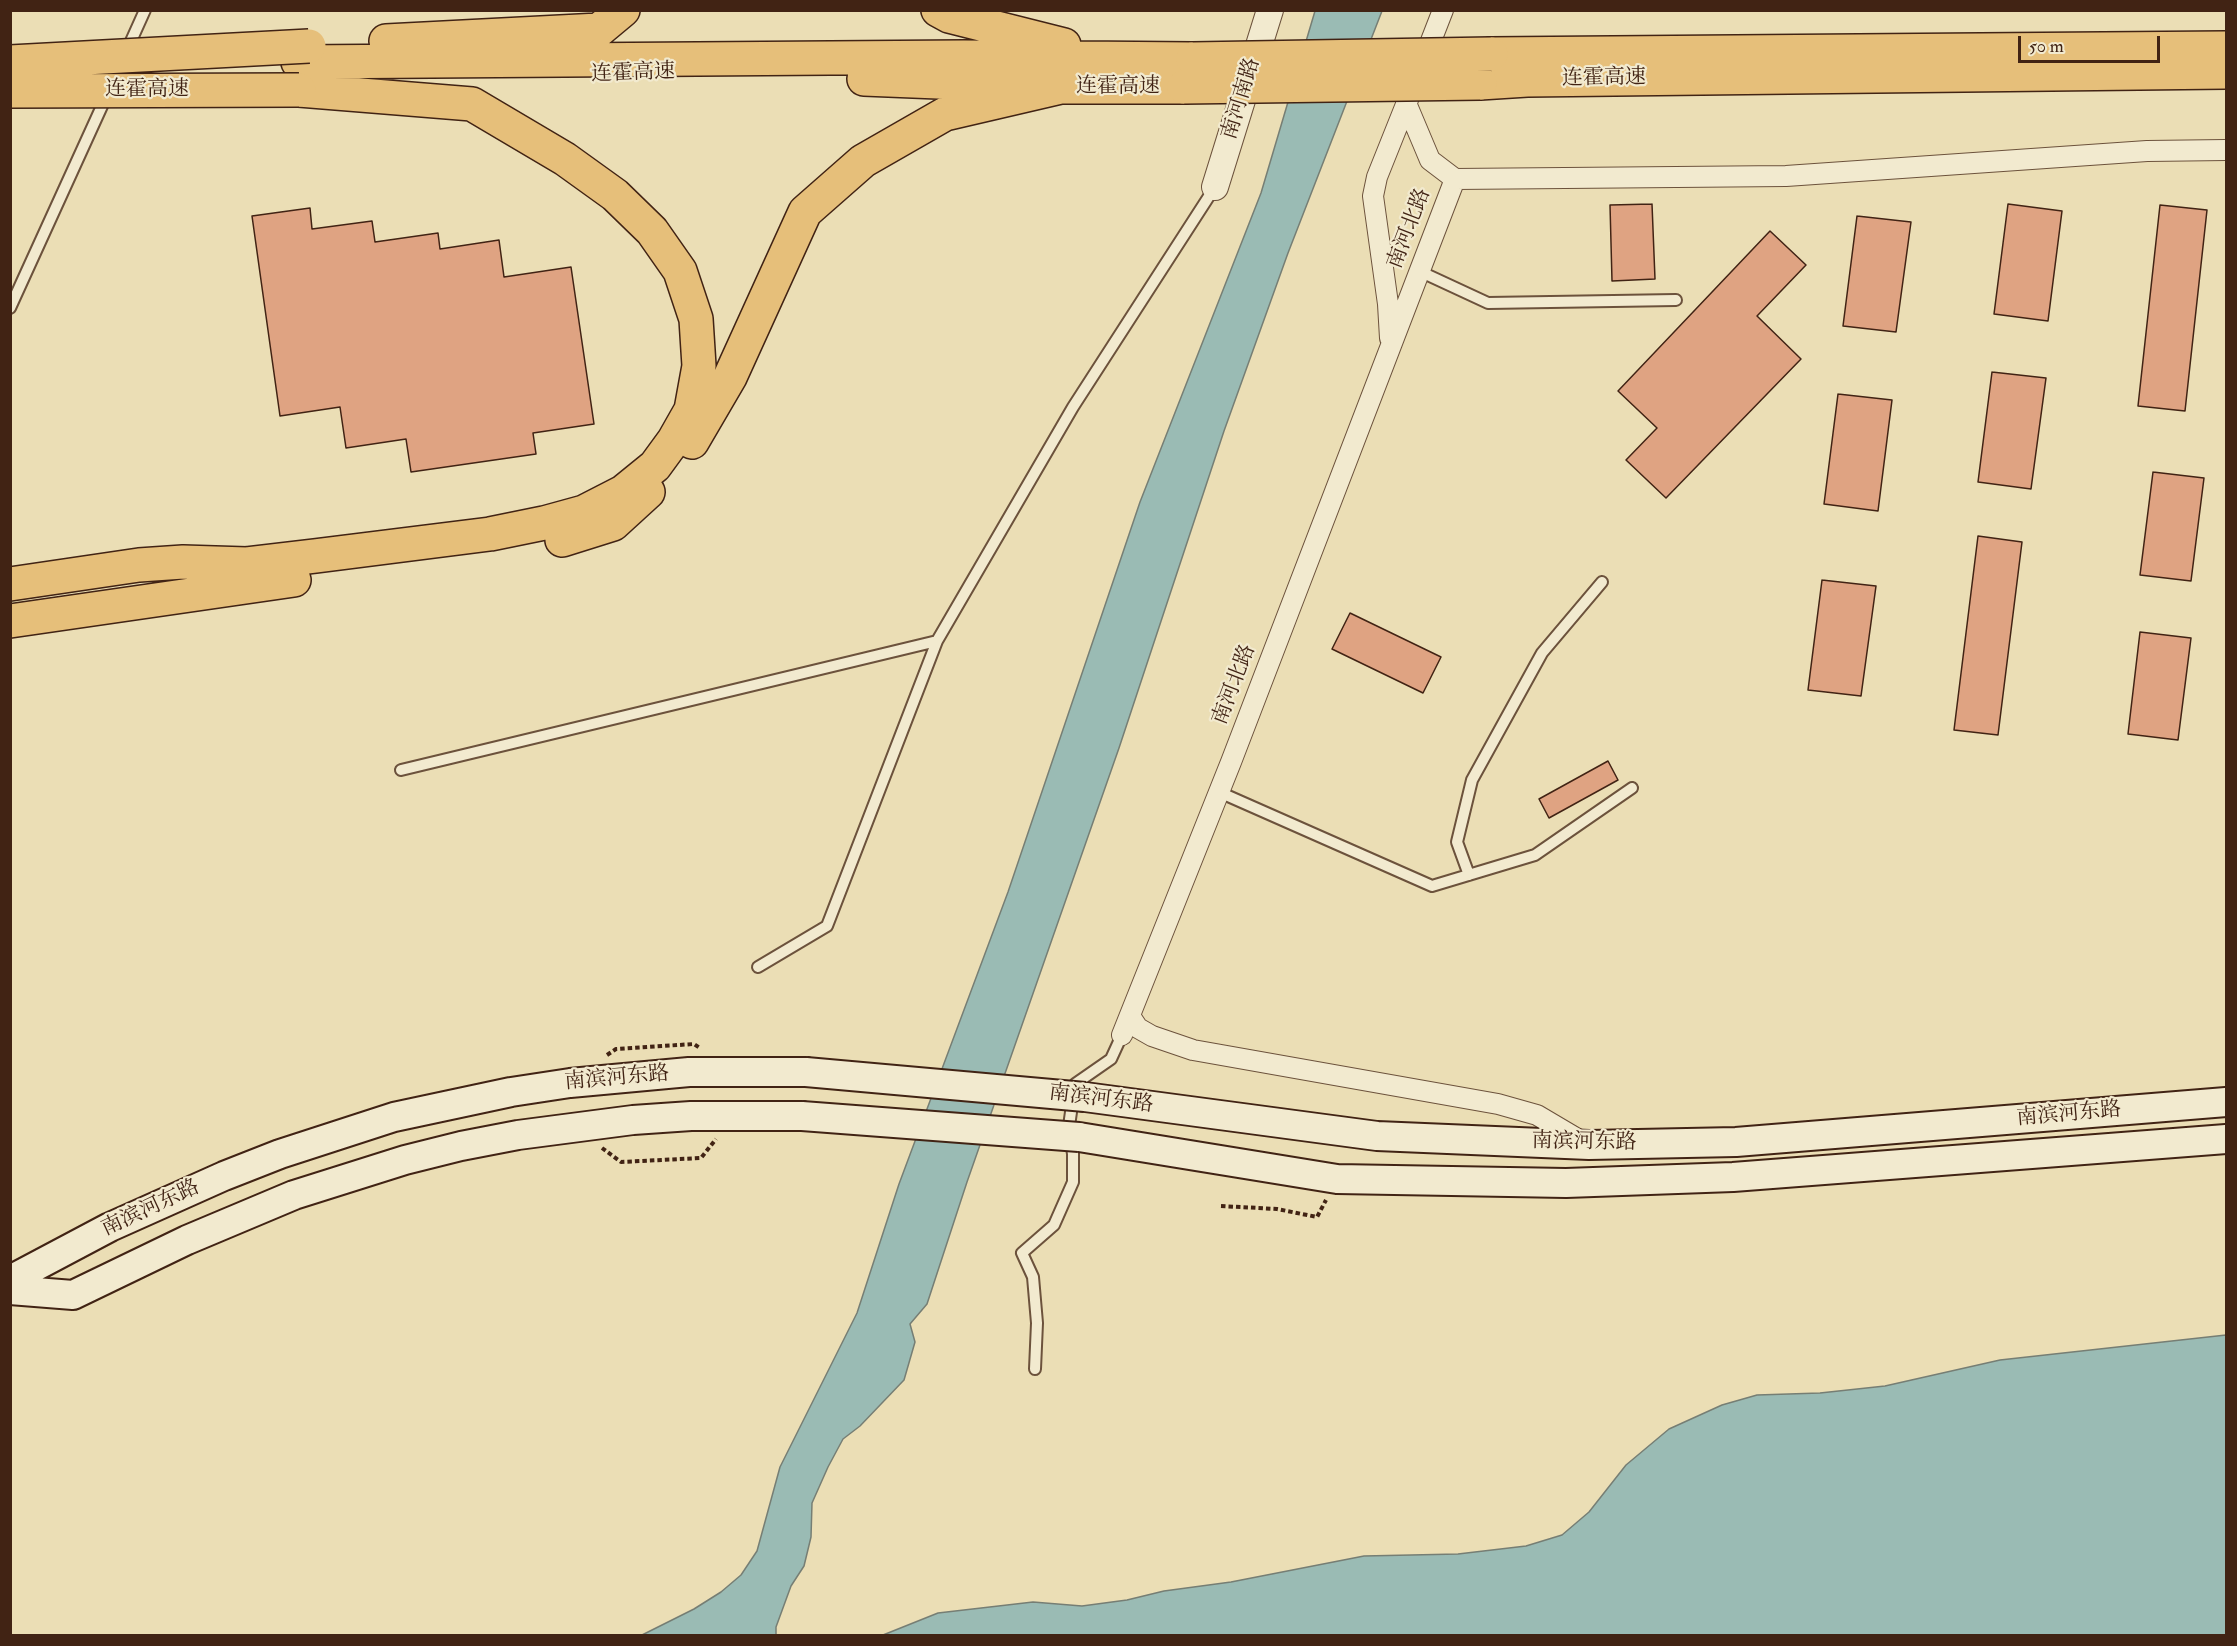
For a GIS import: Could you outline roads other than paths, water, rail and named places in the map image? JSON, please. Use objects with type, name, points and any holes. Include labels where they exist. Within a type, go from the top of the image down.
[{"type":"highway","points":[[10,63],[302,66],[599,30],[623,10]]},
{"type":"highway","points":[[938,10],[949,16],[1115,58]]},
{"type":"highway","name":"连霍高速","points":[[302,66],[670,71],[1061,87],[1188,73],[1486,68],[2226,48]]},
{"type":"highway","name":"连霍高速","points":[[10,91],[302,66],[964,57],[1115,58],[1188,73]]},
{"type":"highway","points":[[10,584],[183,562],[247,564],[489,534],[544,524],[584,512],[623,492],[655,466],[674,440],[691,410],[699,366],[696,320],[680,271],[652,231],[615,195],[565,159],[472,104],[302,66]]},
{"type":"highway","name":"连霍高速","points":[[1486,68],[1527,80],[2226,72]]},
{"type":"highway","points":[[10,621],[515,549],[572,538],[613,524],[653,487],[697,436],[730,377],[805,212],[863,161],[945,114],[1061,87]]},
{"type":"main road","name":"南滨河东路","points":[[10,1280],[110,1227],[224,1176],[325,1138],[394,1117],[511,1092],[580,1082],[689,1072],[806,1072],[1085,1097],[1377,1136],[1588,1145],[1736,1142],[2226,1102]]},
{"type":"main road","name":"南滨河东路","points":[[10,1290],[73,1295],[240,1216],[349,1176],[461,1146],[575,1126],[633,1120],[802,1116],[1079,1137],[1337,1179],[1566,1183],[1733,1177],[2226,1139]]},
{"type":"street","name":"南河南路","points":[[1215,187],[1270,10]]},
{"type":"street","name":"南河北路","points":[[1389,350],[1389,313],[1372,196],[1377,177],[1443,10]]},
{"type":"street","name":"南河北路","points":[[1122,1035],[1219,792],[1455,179],[1430,160],[1406,104]]},
{"type":"street","points":[[1455,179],[1786,176],[2147,151],[2226,150]]},
{"type":"street","points":[[1130,1016],[1138,1028],[1152,1036],[1193,1050],[1457,1095],[1537,1115],[1562,1132],[1588,1145]]},
{"type":"lane","points":[[10,308],[145,10]]},
{"type":"lane","points":[[758,967],[827,926],[937,641],[1073,407],[1215,187]]},
{"type":"lane","points":[[1419,271],[1488,303],[1676,300]]},
{"type":"lane","points":[[1469,875],[1457,842],[1472,780],[1542,653],[1602,582]]},
{"type":"lane","points":[[401,770],[937,641]]},
{"type":"lane","points":[[1219,792],[1432,886],[1535,855],[1632,788]]},
{"type":"lane","points":[[1035,1369],[1037,1323],[1033,1277],[1022,1253],[1054,1225],[1073,1182],[1073,1154],[1069,1126],[1075,1084],[1111,1059],[1122,1035]]},
{"type":"water","points":[[1315,11],[1382,11],[1288,253],[1224,431],[1119,748],[967,1182],[927,1304],[910,1324],[915,1342],[904,1380],[860,1426],[843,1439],[828,1467],[812,1503],[811,1537],[804,1566],[791,1586],[776,1627],[776,1635],[640,1636],[694,1609],[721,1592],[741,1575],[757,1551],[780,1467],[857,1313],[899,1184],[1008,892],[1140,502],[1261,193]]},
{"type":"water","points":[[2226,1335],[2226,1635],[883,1635],[938,1613],[1033,1602],[1082,1606],[1231,1582],[1364,1556],[1458,1554],[1526,1546],[1562,1535],[1589,1512],[1626,1465],[1669,1429],[1722,1405],[1757,1395],[1820,1393],[1885,1386],[2000,1360]]}]
